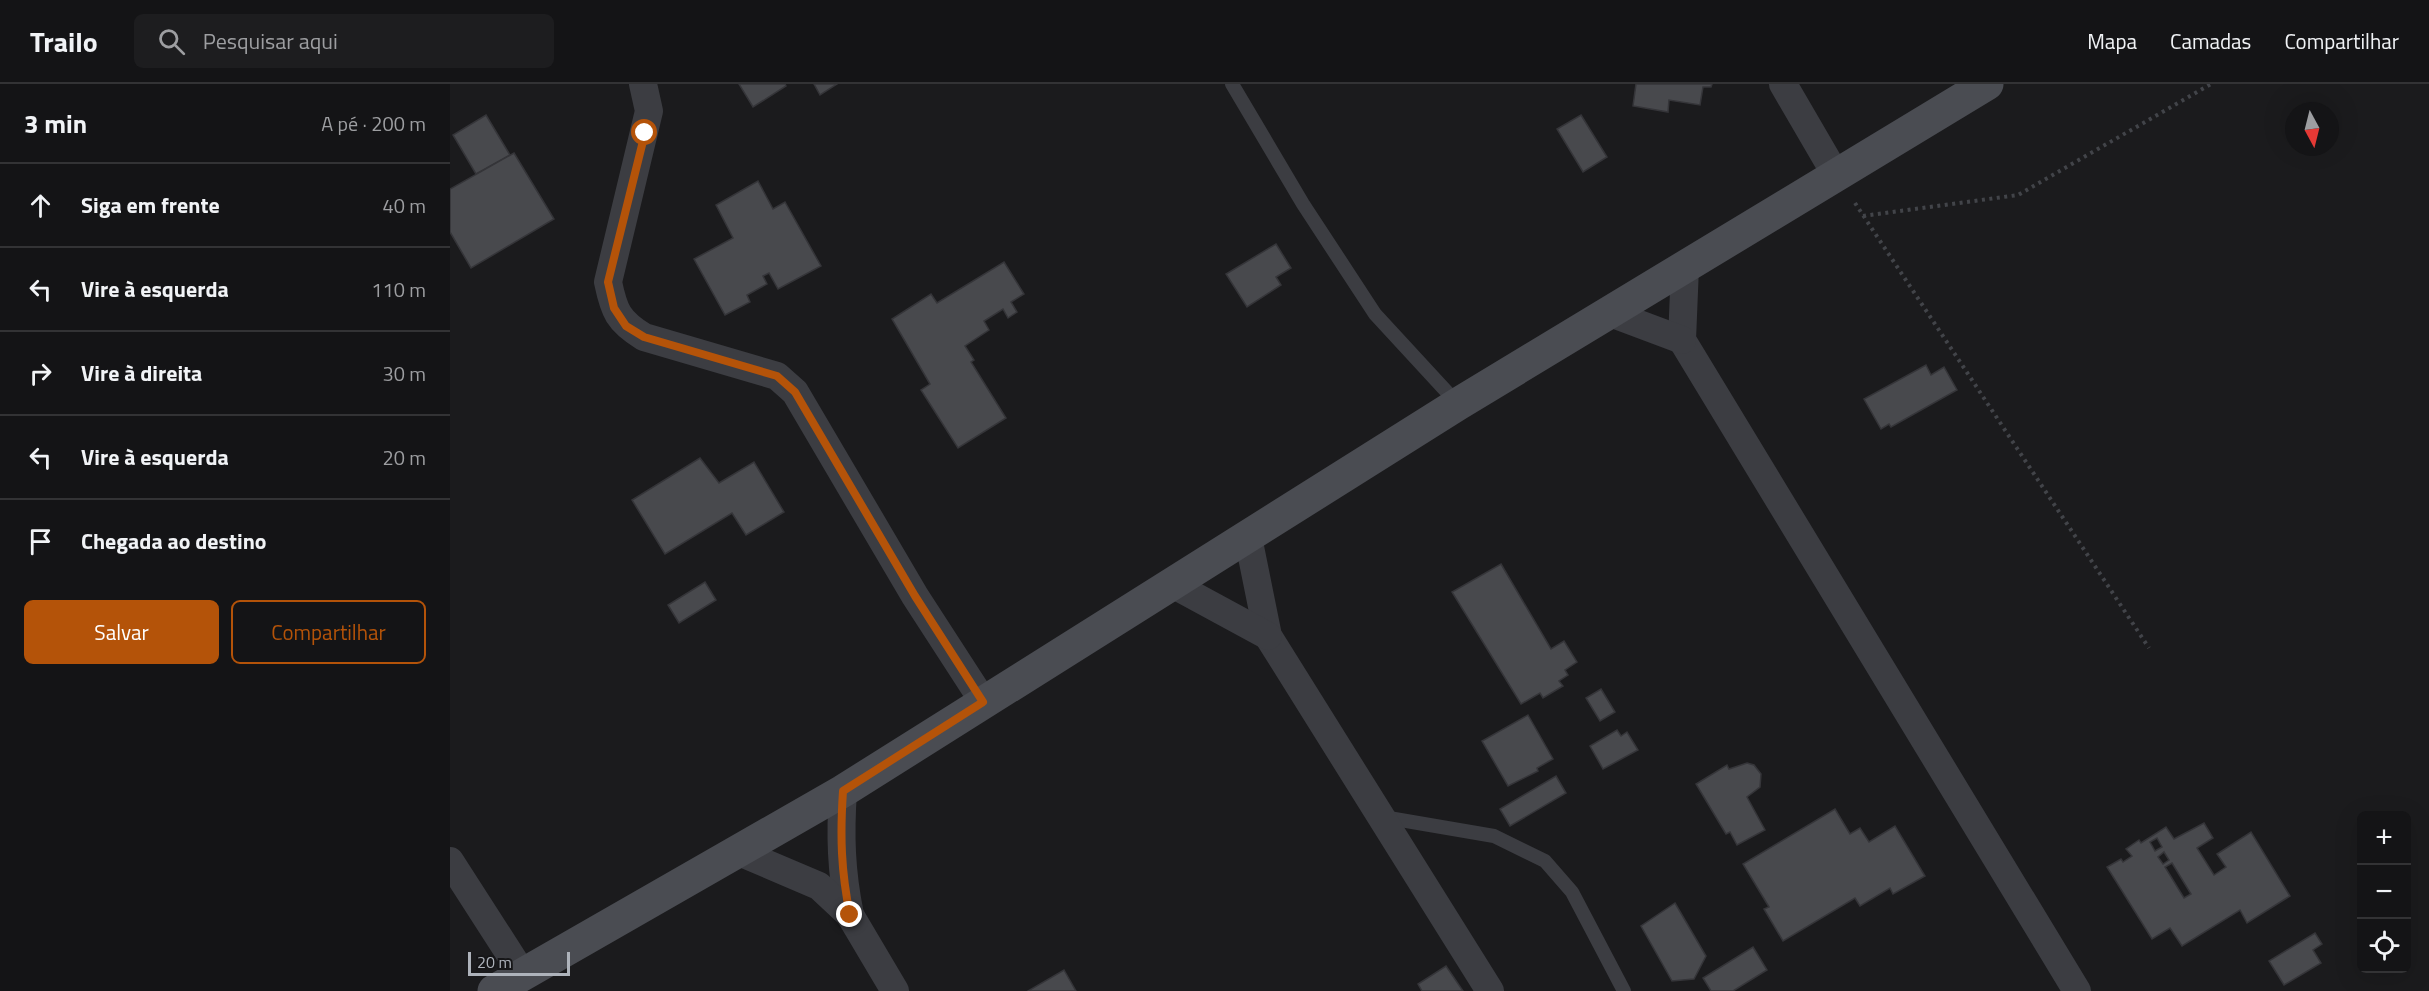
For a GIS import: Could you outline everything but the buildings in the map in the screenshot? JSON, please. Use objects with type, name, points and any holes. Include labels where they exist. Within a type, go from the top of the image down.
[{"type":"street","points":[[643,84],[649,111],[608,282],[614,308],[626,326],[644,337],[777,376],[795,392],[915,596],[983,702]]},
{"type":"street","points":[[1783,84],[1836,175]]},
{"type":"street","points":[[494,991],[843,791],[1458,404],[1988,84]]},
{"type":"street","points":[[1685,267],[1682,340],[2077,991]]},
{"type":"street","points":[[1610,313],[1682,340]]},
{"type":"street","points":[[1248,537],[1268,636],[1490,991]]},
{"type":"street","points":[[1173,585],[1268,636]]},
{"type":"street","points":[[843,791],[840,839],[842,877],[850,915]]},
{"type":"street","points":[[737,850],[819,886],[850,915],[895,991]]},
{"type":"street","points":[[450,861],[522,973]]},
{"type":"lane","points":[[1232,84],[1303,204],[1375,314],[1458,404]]},
{"type":"lane","points":[[1383,817],[1494,836],[1545,861],[1572,892],[1624,991]]},
{"type":"path","points":[[1863,216],[2018,195],[2211,84]]},
{"type":"path","points":[[1836,175],[2149,648]]},
{"type":"route","points":[[645,133],[608,282],[614,308],[626,326],[644,337],[777,376],[795,392],[915,596],[983,702],[843,791],[840,839],[842,877],[850,915]]}]
